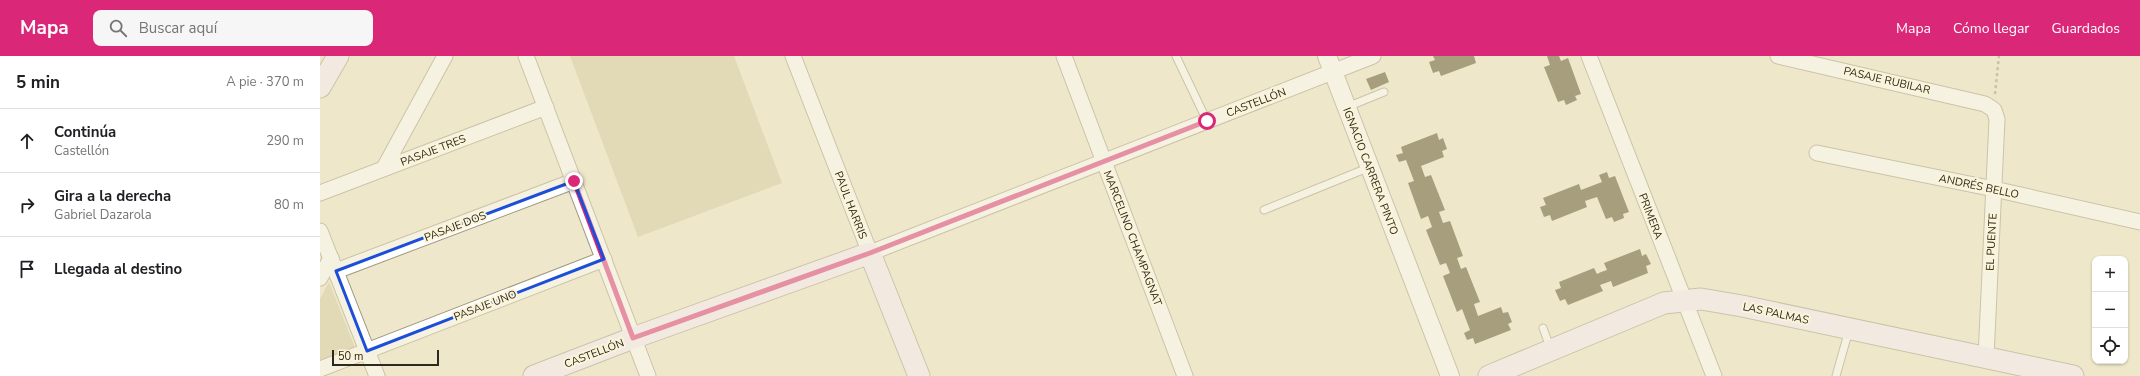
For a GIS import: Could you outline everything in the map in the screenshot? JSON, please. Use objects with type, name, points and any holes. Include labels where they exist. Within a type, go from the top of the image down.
[{"type":"main road","points":[[320,87],[338,56]]},
{"type":"main road","name":"CASTELLÓN","points":[[534,376],[633,338],[870,253]]},
{"type":"main road","name":"PAUL HARRIS","points":[[870,253],[919,376]]},
{"type":"main road","name":"LAS PALMAS","points":[[1489,376],[1664,303],[1701,299],[1742,306],[2073,376]]},
{"type":"street","points":[[384,168],[445,56]]},
{"type":"street","points":[[526,56],[648,376]]},
{"type":"street","name":"PAUL HARRIS","points":[[793,56],[870,253]]},
{"type":"street","name":"MARCELINO CHAMPAGNAT","points":[[1064,56],[1186,376]]},
{"type":"street","name":"CASTELLÓN","points":[[870,253],[1104,160],[1207,121],[1330,64],[1373,56]]},
{"type":"street","name":"PRIMERA","points":[[1589,56],[1683,300],[1714,376]]},
{"type":"street","name":"PASAJE RUBILAR","points":[[1778,56],[1806,59],[1985,104],[1994,110]]},
{"type":"street","name":"IGNACIO CARRERA PINTO","points":[[1330,64],[1450,376]]},
{"type":"street","name":"PASAJE TRES","points":[[320,193],[546,107]]},
{"type":"street","name":"EL PUENTE","points":[[1986,358],[1997,119],[1994,110]]},
{"type":"street","name":"ANDRÉS BELLO","points":[[1817,153],[1994,189],[2140,222]]},
{"type":"street","name":"PASAJE DOS","points":[[333,264],[574,181]]},
{"type":"street","points":[[320,232],[377,376]]},
{"type":"street","name":"PASAJE UNO","points":[[320,370],[604,258]]},
{"type":"street","points":[[320,278],[333,264]]},
{"type":"lane","points":[[1176,56],[1207,121]]},
{"type":"lane","points":[[1347,107],[1384,92]]},
{"type":"lane","points":[[1264,210],[1370,167]]},
{"type":"lane","points":[[1543,328],[1551,350]]},
{"type":"lane","points":[[1836,376],[1850,329]]},
{"type":"path","points":[[1994,110],[1999,56]]},
{"type":"highlighted area","points":[[574,181],[604,259],[367,351],[336,271]]},
{"type":"shaded area","points":[[570,56],[734,56],[782,183],[638,237]]},
{"type":"shaded area","points":[[329,282],[356,350],[320,364],[320,299]]},
{"type":"building","points":[[1433,56],[1474,56],[1476,63],[1441,76],[1439,71],[1433,73],[1429,62],[1435,60]]},
{"type":"building","points":[[1547,56],[1559,56],[1561,61],[1568,58],[1581,94],[1575,96],[1577,100],[1566,105],[1564,100],[1558,102],[1544,67],[1550,65]]},
{"type":"building","points":[[1385,72],[1389,82],[1371,90],[1366,79]]},
{"type":"building","points":[[1437,133],[1439,140],[1443,138],[1447,149],[1442,151],[1444,157],[1421,166],[1425,177],[1431,175],[1445,210],[1439,212],[1443,223],[1450,221],[1463,256],[1457,258],[1461,269],[1466,267],[1480,302],[1474,304],[1478,316],[1501,307],[1503,313],[1508,312],[1512,322],[1508,324],[1511,330],[1475,344],[1473,338],[1467,340],[1464,333],[1470,330],[1462,309],[1457,312],[1443,276],[1450,273],[1446,263],[1440,265],[1426,230],[1432,227],[1428,216],[1421,219],[1408,183],[1414,181],[1406,160],[1399,162],[1396,155],[1403,153],[1401,147]]},
{"type":"building","points":[[1607,172],[1609,178],[1615,176],[1629,212],[1623,214],[1624,218],[1614,222],[1612,217],[1606,219],[1597,197],[1585,201],[1587,207],[1552,221],[1550,215],[1544,217],[1540,207],[1546,205],[1543,198],[1579,184],[1581,190],[1602,182],[1599,175]]},
{"type":"building","points":[[1640,249],[1642,256],[1646,254],[1651,264],[1646,266],[1648,273],[1613,287],[1611,281],[1600,285],[1603,291],[1568,305],[1565,299],[1560,301],[1555,290],[1561,288],[1559,282],[1594,268],[1597,274],[1607,270],[1604,263]]},
{"type":"route","points":[[574,181],[633,338],[870,253],[1104,160],[1207,121]]}]
